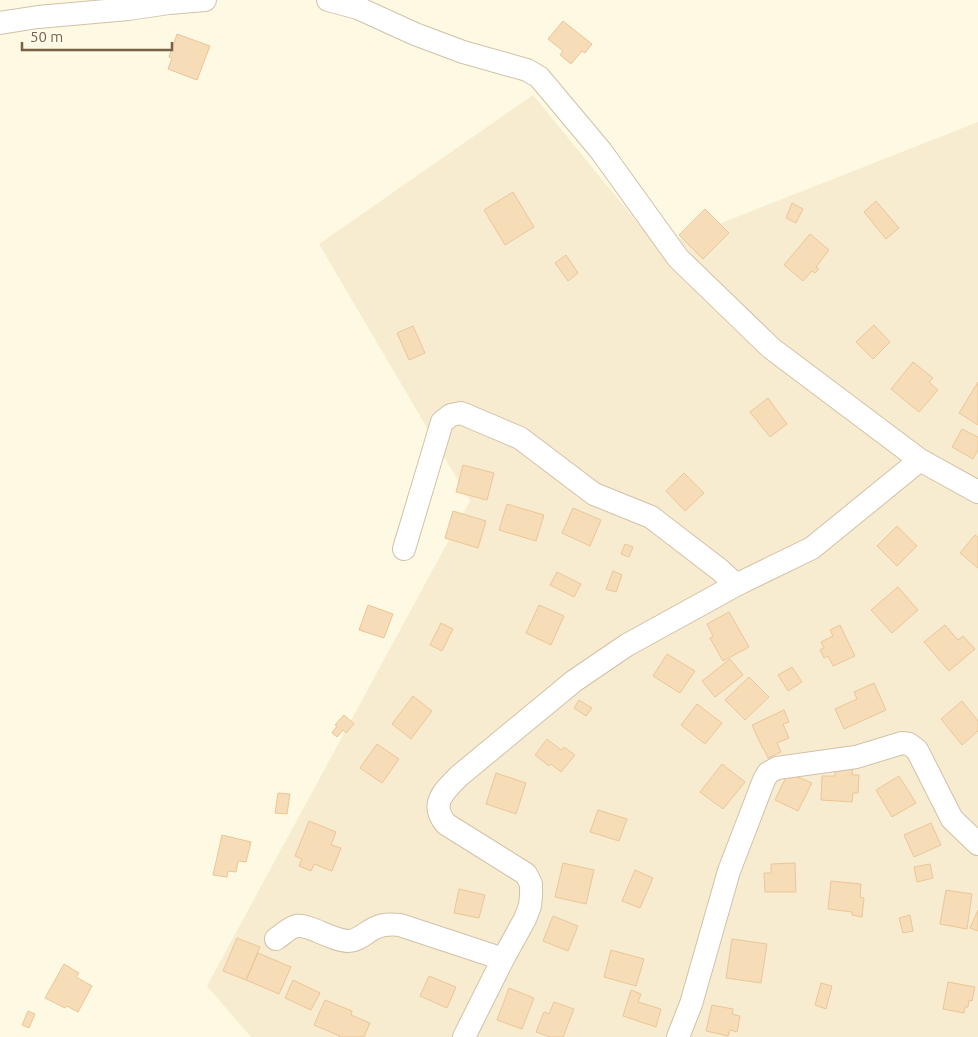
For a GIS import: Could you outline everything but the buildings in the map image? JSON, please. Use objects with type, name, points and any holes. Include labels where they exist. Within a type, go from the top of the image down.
[{"type":"street","points":[[0,24],[48,16],[205,0]]},
{"type":"street","points":[[328,0],[358,8],[415,34],[463,52],[527,70],[539,77],[601,151],[678,258],[772,348],[920,460],[978,492]]},
{"type":"street","points":[[404,549],[442,422],[451,415],[461,413],[520,438],[594,494],[651,517],[720,570],[736,585]]},
{"type":"street","points":[[464,1037],[525,919],[530,906],[531,884],[526,874],[446,824],[440,817],[438,804],[444,790],[574,681],[627,645],[736,585],[812,548],[920,460]]},
{"type":"street","points":[[678,1037],[692,1004],[729,870],[768,773],[777,768],[856,756],[902,743],[909,744],[917,750],[952,819],[978,844]]},
{"type":"street","points":[[276,939],[297,926],[305,927],[338,940],[351,941],[374,928],[388,924],[400,925],[503,959]]},
{"type":"shaded area","points":[[533,95],[658,248],[978,122],[978,1037],[251,1037],[207,986],[470,501],[319,244]]}]
